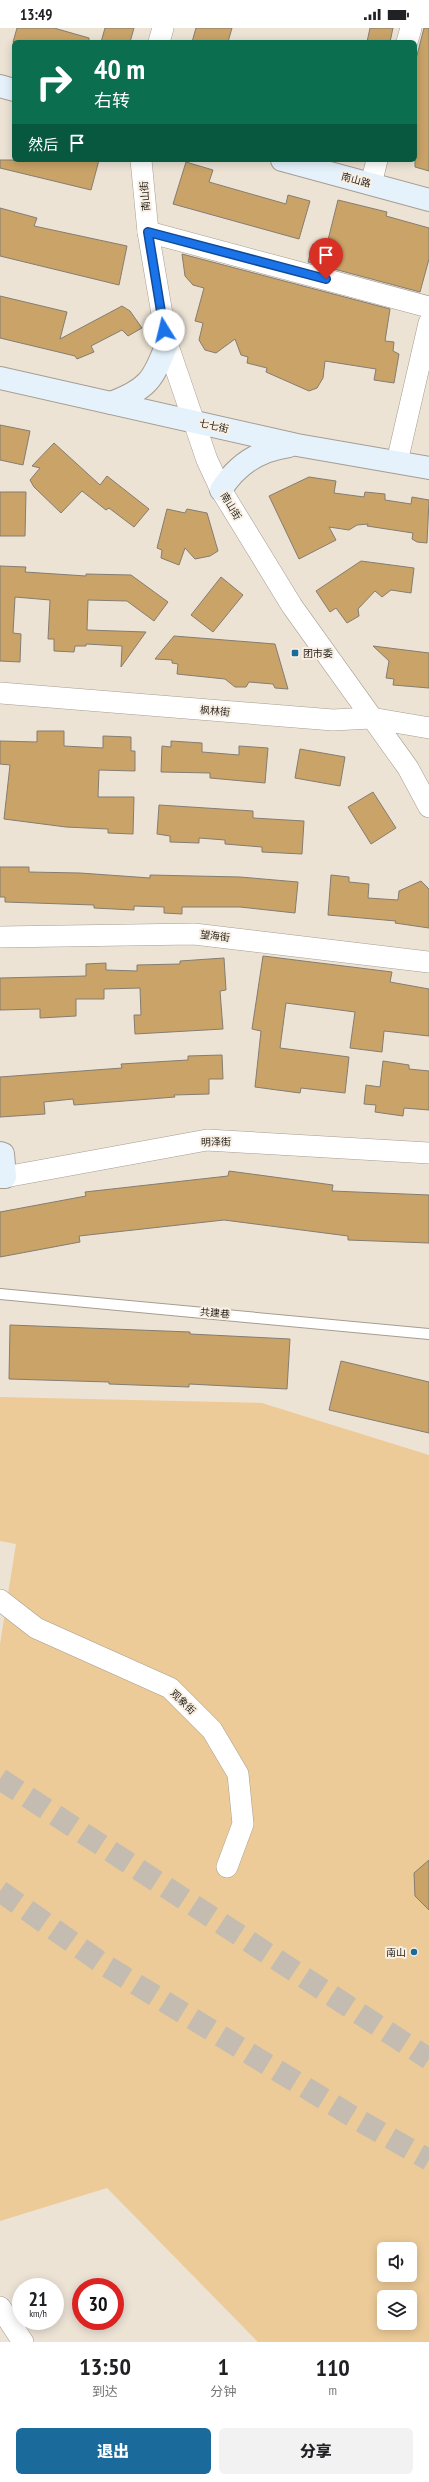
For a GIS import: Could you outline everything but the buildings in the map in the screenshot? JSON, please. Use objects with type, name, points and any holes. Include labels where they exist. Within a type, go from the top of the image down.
[{"type":"main road","points":[[0,86],[12,89]]},
{"type":"main road","name":"南山路","points":[[289,162],[429,200]]},
{"type":"main road","points":[[111,403],[129,396],[146,384],[157,370],[167,343]]},
{"type":"main road","name":"七七街","points":[[0,378],[296,445],[429,468]]},
{"type":"main road","points":[[221,490],[241,465],[256,455],[272,448],[296,445]]},
{"type":"main road","points":[[0,1153],[3,1154],[2,1177]]},
{"type":"street","points":[[160,40],[163,28]]},
{"type":"street","points":[[408,40],[411,28]]},
{"type":"street","name":"南山街","points":[[141,162],[148,232],[167,343],[193,421],[221,490],[292,606],[408,768],[429,807]]},
{"type":"street","points":[[371,184],[376,162]]},
{"type":"street","points":[[148,232],[429,307]]},
{"type":"street","points":[[396,462],[429,323]]},
{"type":"street","name":"枫林街","points":[[0,693],[333,720],[371,718],[429,728]]},
{"type":"street","name":"望海街","points":[[0,937],[194,934],[429,962]]},
{"type":"street","name":"明泽街","points":[[2,1177],[207,1140],[429,1153]]},
{"type":"street","name":"观象街","points":[[0,1600],[36,1628],[170,1688],[212,1730],[238,1774],[243,1824],[227,1867]]},
{"type":"street","points":[[0,2307],[23,2342]]},
{"type":"lane","name":"共建巷","points":[[0,1294],[429,1334]]},
{"type":"shaded area","points":[[0,1397],[262,1403],[429,1455],[429,2342],[258,2342],[107,2188],[0,2221],[0,1644],[16,1544],[0,1541]]},
{"type":"tunnel","points":[[0,1779],[429,2059]]},
{"type":"tunnel","points":[[0,1891],[103,1964],[355,2118],[429,2160]]},
{"type":"place","name":"团市委","points":[[295,653]]},
{"type":"place","name":"南山","points":[[414,1952]]},
{"type":"route","points":[[164,330],[148,232],[326,279]]}]
